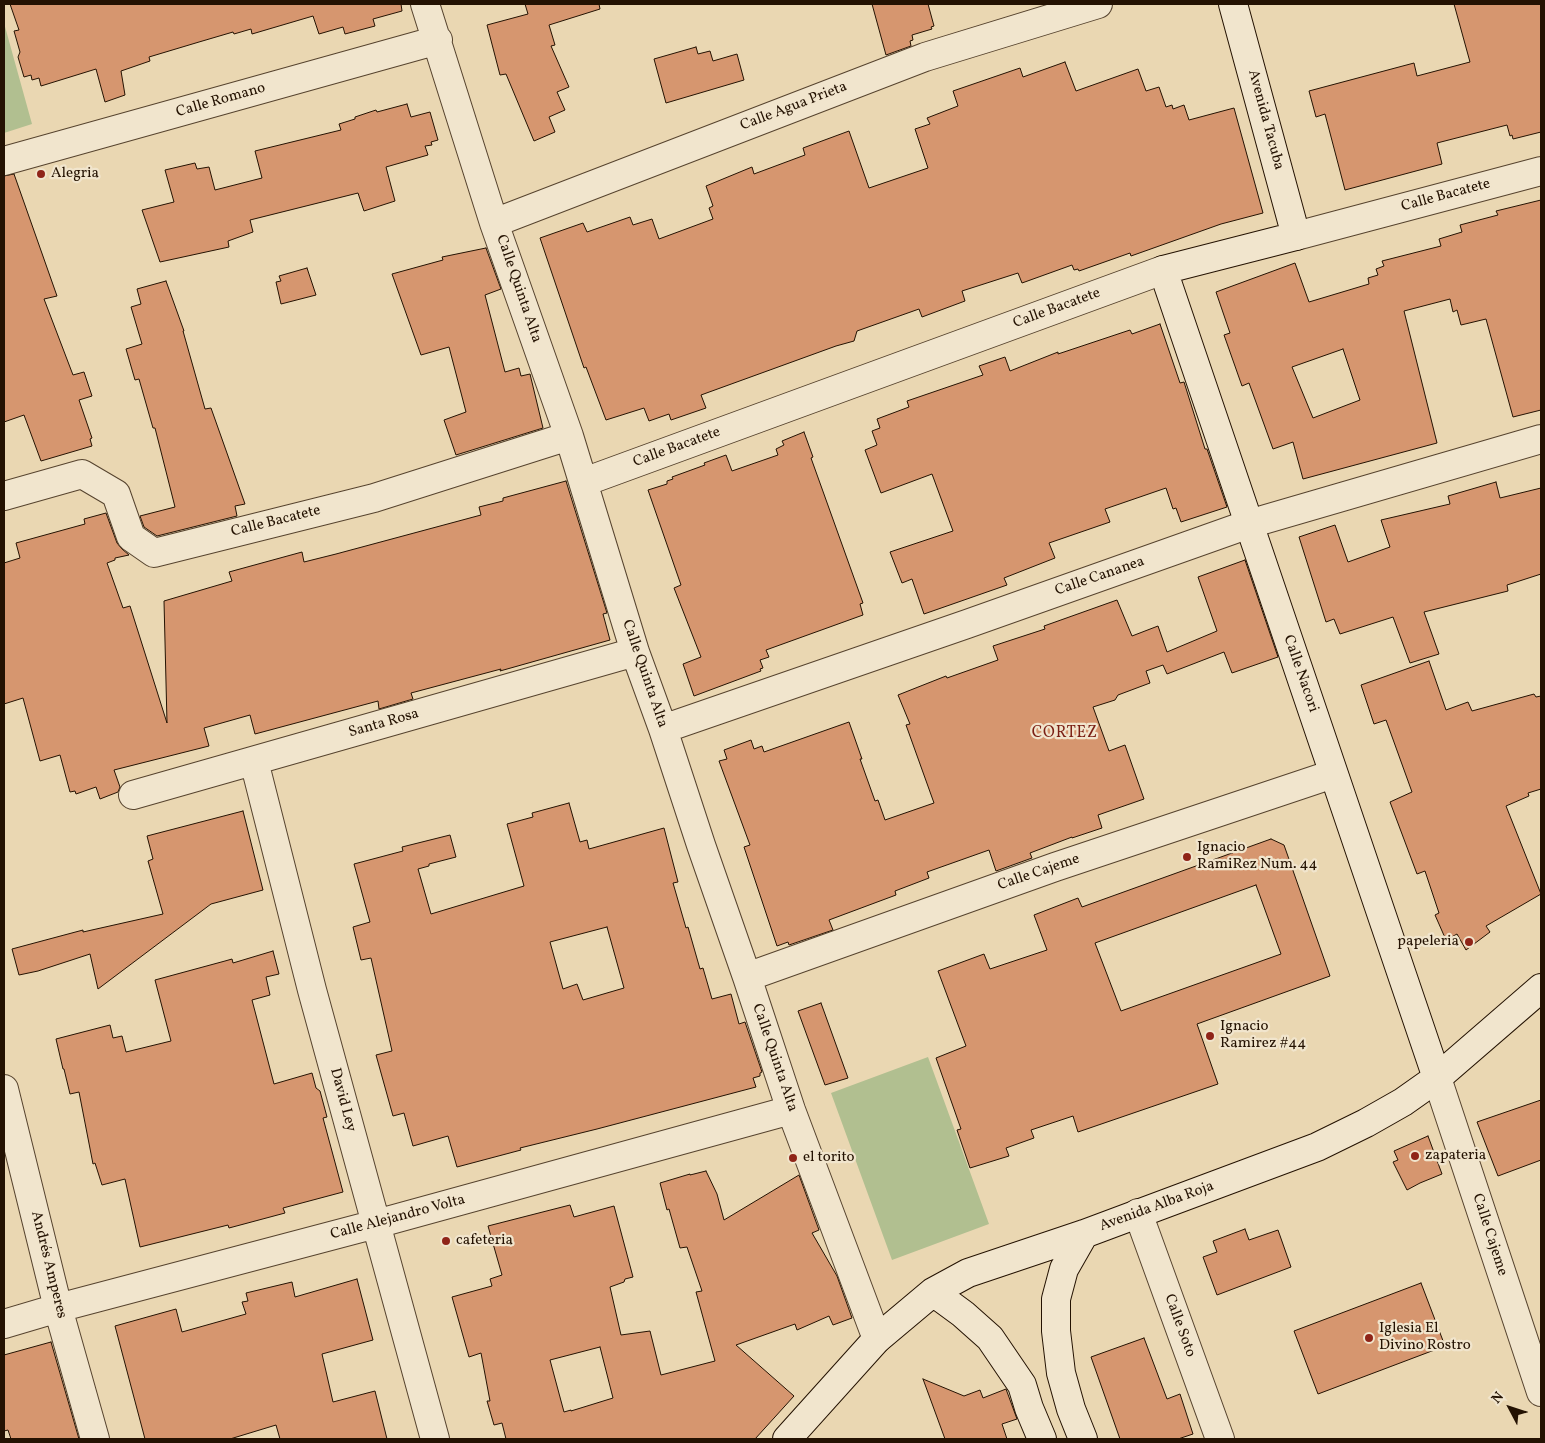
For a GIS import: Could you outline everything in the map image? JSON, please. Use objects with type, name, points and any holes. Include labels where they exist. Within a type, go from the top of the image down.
[{"type":"street","name":"Calle Quinta Alta","points":[[425,4],[438,40],[494,223],[584,482],[635,652],[663,729],[791,1110],[877,1339]]},
{"type":"street","name":"Calle Agua Prieta","points":[[494,223],[926,57],[1098,4]]},
{"type":"street","name":"Avenida Tacuba","points":[[1233,4],[1296,236]]},
{"type":"street","name":"Calle Romano","points":[[4,161],[438,40]]},
{"type":"street","name":"Calle Bacatete","points":[[584,482],[1163,270],[1541,171]]},
{"type":"street","name":"Calle Nacori","points":[[1163,270],[1437,1078]]},
{"type":"street","name":"Calle Bacatete","points":[[4,496],[82,474],[116,494],[131,537],[154,553],[374,498],[569,436]]},
{"type":"street","name":"Calle Cananea","points":[[663,729],[1249,524],[1541,439]]},
{"type":"street","name":"Santa Rosa","points":[[133,795],[635,652]]},
{"type":"street","name":"David Ley","points":[[254,761],[310,981],[435,1439]]},
{"type":"street","name":"Calle Cajeme","points":[[747,976],[1055,867],[1334,774]]},
{"type":"street","name":"Avenida Alba Roja","points":[[787,1439],[877,1339],[933,1292],[968,1273],[1084,1234],[1317,1147],[1366,1123],[1403,1102],[1437,1078],[1541,988]]},
{"type":"street","name":"Calle Cajeme","points":[[1437,1078],[1541,1392]]},
{"type":"street","name":"Andrés Amperes","points":[[4,1089],[58,1308],[95,1439]]},
{"type":"street","name":"Calle Alejandro Volta","points":[[4,1324],[791,1110]]},
{"type":"street","name":"Calle Soto","points":[[1138,1214],[1220,1439]]},
{"type":"street","points":[[1083,1439],[1071,1409],[1061,1373],[1056,1331],[1056,1299],[1064,1269],[1084,1234]]},
{"type":"street","points":[[933,1292],[963,1314],[990,1338],[1022,1385],[1042,1439]]},
{"type":"green space","points":[[4,23],[32,124],[4,133]]},
{"type":"green space","points":[[928,1057],[989,1224],[892,1260],[831,1093]]},
{"type":"building","points":[[10,4],[401,4],[402,11],[373,19],[375,26],[345,34],[343,27],[319,34],[313,16],[252,34],[251,29],[234,34],[233,32],[149,57],[150,61],[121,71],[125,95],[105,102],[96,69],[41,86],[39,78],[32,80],[31,75],[24,77],[18,57],[20,52],[14,31],[19,30]]},
{"type":"building","points":[[525,4],[599,4],[600,9],[549,25],[555,45],[551,46],[569,87],[557,92],[565,110],[549,117],[555,132],[534,141],[506,74],[500,75],[487,25],[528,14]]},
{"type":"building","points":[[872,4],[928,4],[934,26],[931,27],[932,29],[912,35],[911,46],[886,55]]},
{"type":"building","points":[[1454,4],[1541,4],[1541,132],[1513,139],[1512,135],[1510,136],[1507,125],[1437,143],[1442,164],[1345,190],[1325,114],[1316,117],[1309,91],[1414,63],[1417,76],[1470,62]]},
{"type":"building","points":[[696,47],[698,54],[710,51],[713,61],[737,54],[744,80],[666,103],[654,59]]},
{"type":"building","points":[[1065,62],[1076,91],[1138,69],[1146,91],[1159,87],[1166,107],[1172,105],[1173,109],[1184,105],[1189,120],[1234,108],[1263,213],[1221,224],[1131,256],[1130,253],[1079,271],[1078,269],[1074,270],[1072,265],[1022,283],[1018,273],[962,291],[965,301],[922,317],[919,309],[857,331],[854,341],[701,395],[706,408],[671,420],[669,414],[649,421],[644,408],[606,420],[586,367],[584,368],[540,238],[583,223],[587,232],[630,217],[633,225],[652,219],[659,239],[713,219],[709,208],[713,206],[706,186],[752,167],[754,174],[805,155],[803,148],[849,131],[869,188],[928,168],[915,129],[930,124],[927,118],[958,106],[953,91],[1020,68],[1023,77]]},
{"type":"building","points":[[407,104],[411,117],[430,112],[438,140],[431,142],[432,145],[425,146],[428,155],[386,167],[395,201],[364,211],[358,193],[250,220],[253,232],[228,241],[229,247],[160,262],[142,210],[174,202],[165,170],[195,163],[197,169],[209,167],[215,190],[262,178],[255,151],[341,130],[339,124],[355,119],[355,117],[376,110],[377,112]]},
{"type":"building","points":[[14,174],[57,296],[44,299],[73,375],[84,372],[92,396],[79,400],[92,438],[90,439],[92,446],[41,461],[24,415],[4,422],[4,176]]},
{"type":"building","points":[[1541,200],[1541,410],[1513,417],[1486,319],[1461,325],[1457,310],[1453,312],[1450,299],[1404,311],[1437,443],[1303,479],[1293,442],[1273,449],[1249,383],[1242,386],[1224,335],[1230,333],[1216,292],[1295,263],[1309,302],[1369,284],[1368,278],[1378,275],[1376,269],[1384,266],[1382,261],[1441,246],[1439,239],[1462,232],[1460,225],[1498,215],[1496,211]],"holes":[[[1343,349],[1360,400],[1313,418],[1292,367]]]},
{"type":"building","points":[[486,248],[501,289],[485,295],[505,372],[519,368],[521,376],[530,374],[543,428],[456,455],[444,420],[466,412],[449,347],[421,355],[392,274],[443,260],[442,257]]},
{"type":"building","points":[[307,268],[316,295],[281,304],[276,282],[281,281],[279,276]]},
{"type":"building","points":[[166,281],[184,331],[205,409],[211,408],[245,504],[235,506],[237,516],[157,536],[144,527],[140,516],[175,507],[155,428],[153,428],[139,379],[135,380],[126,349],[142,344],[131,307],[141,304],[137,289]]},
{"type":"building","points":[[1160,324],[1180,383],[1184,382],[1205,449],[1207,449],[1227,507],[1181,522],[1176,508],[1173,509],[1166,488],[1105,509],[1110,522],[1049,543],[1055,558],[1004,578],[1007,585],[924,614],[912,579],[902,583],[890,552],[953,531],[932,474],[881,493],[865,450],[877,445],[872,431],[880,428],[877,419],[909,407],[907,401],[983,375],[979,366],[1005,357],[1010,371],[1058,352],[1058,354],[1130,330],[1132,334]]},
{"type":"building","points":[[804,432],[813,457],[811,458],[863,603],[860,604],[863,615],[766,650],[769,657],[760,660],[763,668],[760,669],[761,671],[694,696],[683,664],[701,657],[674,588],[681,585],[648,490],[667,484],[667,481],[673,479],[672,477],[726,455],[732,471],[778,455],[776,449],[784,445],[782,441]]},
{"type":"building","points":[[566,481],[607,613],[603,614],[610,640],[500,671],[501,669],[411,693],[413,699],[379,709],[378,701],[255,734],[250,715],[204,728],[209,746],[114,770],[120,787],[118,792],[100,799],[96,787],[76,794],[75,791],[70,792],[60,755],[40,761],[23,698],[4,704],[4,563],[20,558],[16,543],[85,524],[84,519],[106,513],[117,543],[129,555],[115,558],[115,560],[107,563],[123,608],[130,606],[167,723],[164,601],[232,581],[229,572],[302,552],[304,562],[481,515],[479,507],[503,501],[503,498]]},
{"type":"building","points":[[1496,482],[1500,498],[1541,488],[1541,574],[1507,585],[1508,591],[1424,612],[1439,654],[1410,663],[1393,617],[1340,634],[1334,619],[1326,622],[1299,537],[1335,525],[1348,562],[1390,547],[1381,520],[1450,504],[1448,496]]},
{"type":"building","points":[[1245,560],[1278,657],[1232,673],[1224,652],[1167,674],[1163,665],[1146,671],[1150,683],[1118,695],[1115,700],[1093,707],[1109,751],[1125,745],[1144,799],[1098,815],[1102,828],[1030,853],[1032,858],[996,871],[989,850],[927,872],[929,878],[895,891],[896,895],[829,920],[833,930],[789,945],[788,942],[777,946],[744,847],[750,845],[719,761],[727,759],[724,750],[751,740],[754,749],[762,746],[764,752],[849,722],[875,801],[878,800],[885,820],[934,803],[906,725],[910,724],[898,695],[946,676],[947,678],[998,660],[993,646],[1045,629],[1044,626],[1117,600],[1132,636],[1158,626],[1167,652],[1217,631],[1198,577]]},
{"type":"building","points":[[1429,661],[1446,710],[1468,702],[1472,711],[1534,694],[1536,697],[1541,696],[1541,789],[1528,793],[1529,796],[1506,806],[1541,894],[1486,926],[1490,932],[1466,950],[1457,934],[1446,940],[1435,915],[1439,913],[1425,871],[1417,874],[1390,802],[1412,792],[1386,720],[1374,724],[1361,685]]},
{"type":"building","points":[[569,803],[580,842],[587,840],[589,849],[664,828],[678,882],[673,883],[686,928],[688,927],[700,969],[703,968],[712,999],[731,994],[739,1024],[745,1022],[762,1072],[760,1076],[753,1078],[756,1087],[520,1148],[521,1150],[457,1167],[448,1136],[413,1146],[404,1113],[393,1116],[376,1055],[392,1051],[371,958],[361,960],[353,927],[370,922],[354,864],[403,851],[402,847],[450,835],[456,857],[418,869],[431,914],[524,886],[507,824],[533,817],[532,813]],"holes":[[[607,927],[624,988],[583,1000],[577,984],[563,989],[550,942]]]},
{"type":"building","points":[[243,811],[263,890],[211,904],[98,989],[90,954],[38,971],[19,975],[12,949],[83,930],[83,932],[163,914],[148,861],[153,859],[147,836]]},
{"type":"building","points":[[1271,839],[1284,845],[1330,976],[1197,1024],[1218,1084],[1078,1132],[1073,1116],[1031,1130],[1034,1138],[1006,1148],[1009,1156],[970,1168],[957,1130],[961,1129],[936,1058],[966,1046],[938,971],[984,954],[990,969],[1047,950],[1034,915],[1078,898],[1082,907]],"holes":[[[1256,885],[1281,954],[1121,1011],[1095,943]]]},
{"type":"building","points":[[273,951],[279,974],[266,977],[270,995],[252,1000],[274,1084],[312,1073],[316,1088],[320,1091],[327,1117],[323,1118],[343,1192],[283,1208],[285,1213],[229,1228],[228,1225],[140,1247],[125,1179],[102,1185],[95,1163],[93,1164],[79,1092],[70,1094],[56,1039],[110,1025],[113,1038],[122,1036],[126,1052],[171,1041],[155,980],[232,959],[233,963]]},
{"type":"building","points":[[821,1003],[848,1078],[825,1085],[798,1011]]},
{"type":"building","points":[[1541,1100],[1541,1160],[1498,1176],[1477,1122]]},
{"type":"building","name":"zapateria","points":[[1428,1136],[1442,1174],[1407,1190],[1393,1162],[1398,1160],[1394,1151]]},
{"type":"building","points":[[706,1171],[717,1194],[724,1220],[799,1175],[819,1230],[812,1233],[837,1276],[852,1318],[833,1325],[829,1316],[797,1330],[795,1324],[736,1345],[794,1396],[755,1439],[506,1439],[502,1423],[494,1425],[487,1401],[490,1401],[481,1353],[469,1357],[452,1297],[492,1286],[490,1279],[502,1275],[488,1226],[570,1205],[574,1217],[614,1206],[633,1277],[610,1287],[621,1335],[650,1331],[661,1375],[715,1361],[696,1292],[702,1291],[687,1247],[680,1248],[660,1183]],"holes":[[[600,1347],[613,1398],[564,1412],[550,1360]]]},
{"type":"building","points":[[1245,1229],[1249,1240],[1278,1230],[1291,1267],[1217,1295],[1203,1257],[1217,1252],[1213,1241]]},
{"type":"building","points":[[357,1279],[373,1340],[322,1354],[333,1402],[375,1391],[387,1439],[280,1439],[276,1425],[230,1439],[145,1439],[115,1326],[176,1309],[182,1332],[246,1314],[242,1302],[248,1301],[246,1293],[292,1282],[295,1297]]},
{"type":"building","name":"Iglesia El Divino Rostro","points":[[1421,1283],[1445,1346],[1318,1394],[1294,1331]]},
{"type":"building","points":[[1144,1338],[1167,1399],[1180,1394],[1193,1434],[1178,1439],[1120,1439],[1091,1357]]},
{"type":"building","points":[[51,1342],[79,1439],[11,1439],[8,1430],[4,1431],[4,1355]]},
{"type":"building","points":[[923,1379],[964,1396],[980,1390],[983,1398],[1006,1389],[1017,1419],[1002,1424],[1007,1439],[945,1439]]},
{"type":"place","name":"Alegria","points":[[41,174]]},
{"type":"place","name":"Ignacio RamiRez Num. 44","points":[[1187,857]]},
{"type":"place","name":"papeleria","points":[[1469,942]]},
{"type":"place","name":"Ignacio Ramirez #44","points":[[1210,1036]]},
{"type":"place","name":"zapateria","points":[[1415,1156]]},
{"type":"place","name":"el torito","points":[[793,1158]]},
{"type":"place","name":"cafeteria","points":[[446,1241]]},
{"type":"place","name":"Iglesia El Divino Rostro","points":[[1369,1338]]},
{"type":"district","name":"CORTEZ","points":[[1065,734]]}]
